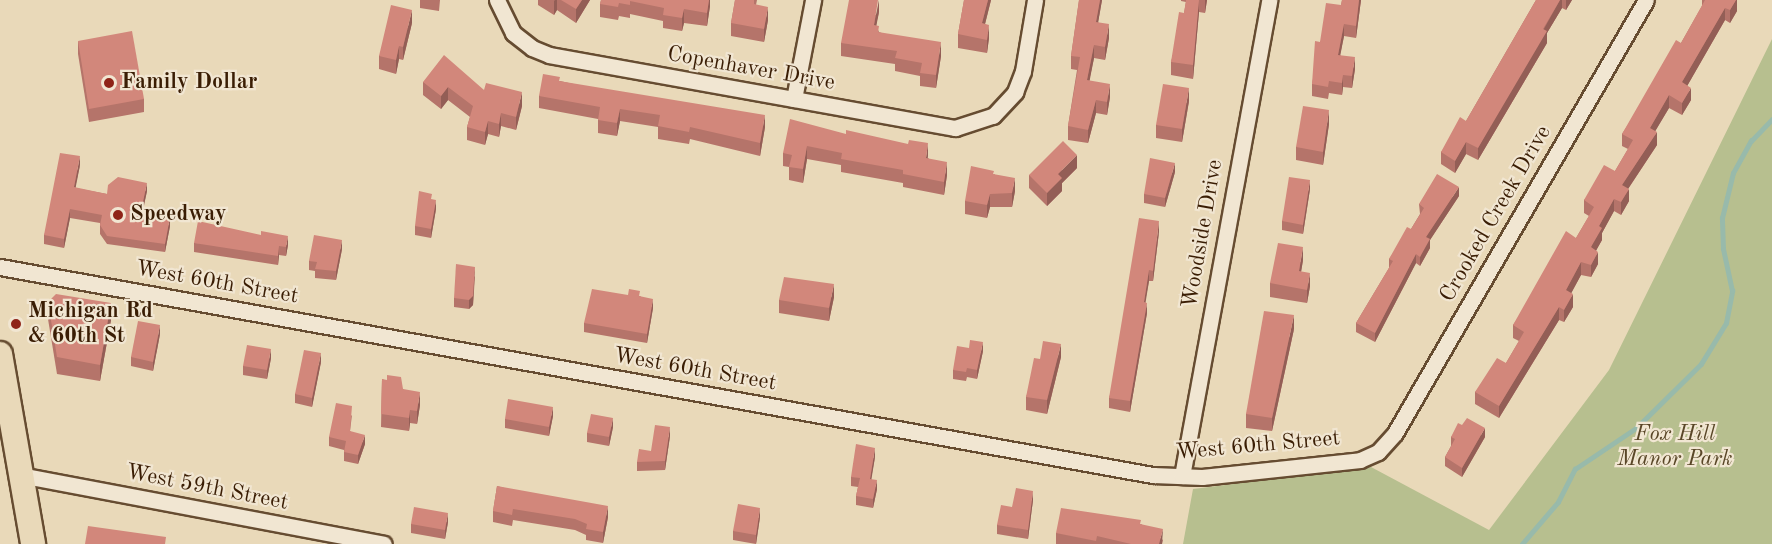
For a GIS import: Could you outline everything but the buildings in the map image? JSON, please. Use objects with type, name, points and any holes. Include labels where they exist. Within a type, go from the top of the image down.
[{"type":"main road","points":[[0,354],[33,544]]},
{"type":"street","name":"Copenhaver Drive","points":[[497,0],[508,27],[521,41],[549,55],[955,128],[993,116],[1012,98],[1020,81],[1035,0]]},
{"type":"street","points":[[794,99],[813,0]]},
{"type":"street","name":"Woodside Drive","points":[[1182,476],[1269,0]]},
{"type":"street","name":"Crooked Creek Drive","points":[[1383,448],[1395,433],[1646,0]]},
{"type":"street","name":"West 60th Street","points":[[0,267],[1153,475],[1182,476],[1360,460],[1383,448]]},
{"type":"street","name":"West 59th Street","points":[[20,475],[384,544]]},
{"type":"green space","name":"Fox Hill Manor Park","points":[[1772,39],[1772,544],[1183,544],[1193,489],[1371,467],[1489,530],[1609,370]]},
{"type":"waterway","points":[[1522,544],[1558,502],[1575,469],[1636,428],[1701,364],[1726,323],[1732,291],[1723,249],[1722,218],[1733,173],[1751,141],[1772,119]]},
{"type":"place","name":"Family Dollar","points":[[109,83]]},
{"type":"place","name":"Speedway","points":[[118,215]]},
{"type":"place","name":"Michigan Rd & 60th St","points":[[16,324]]}]
